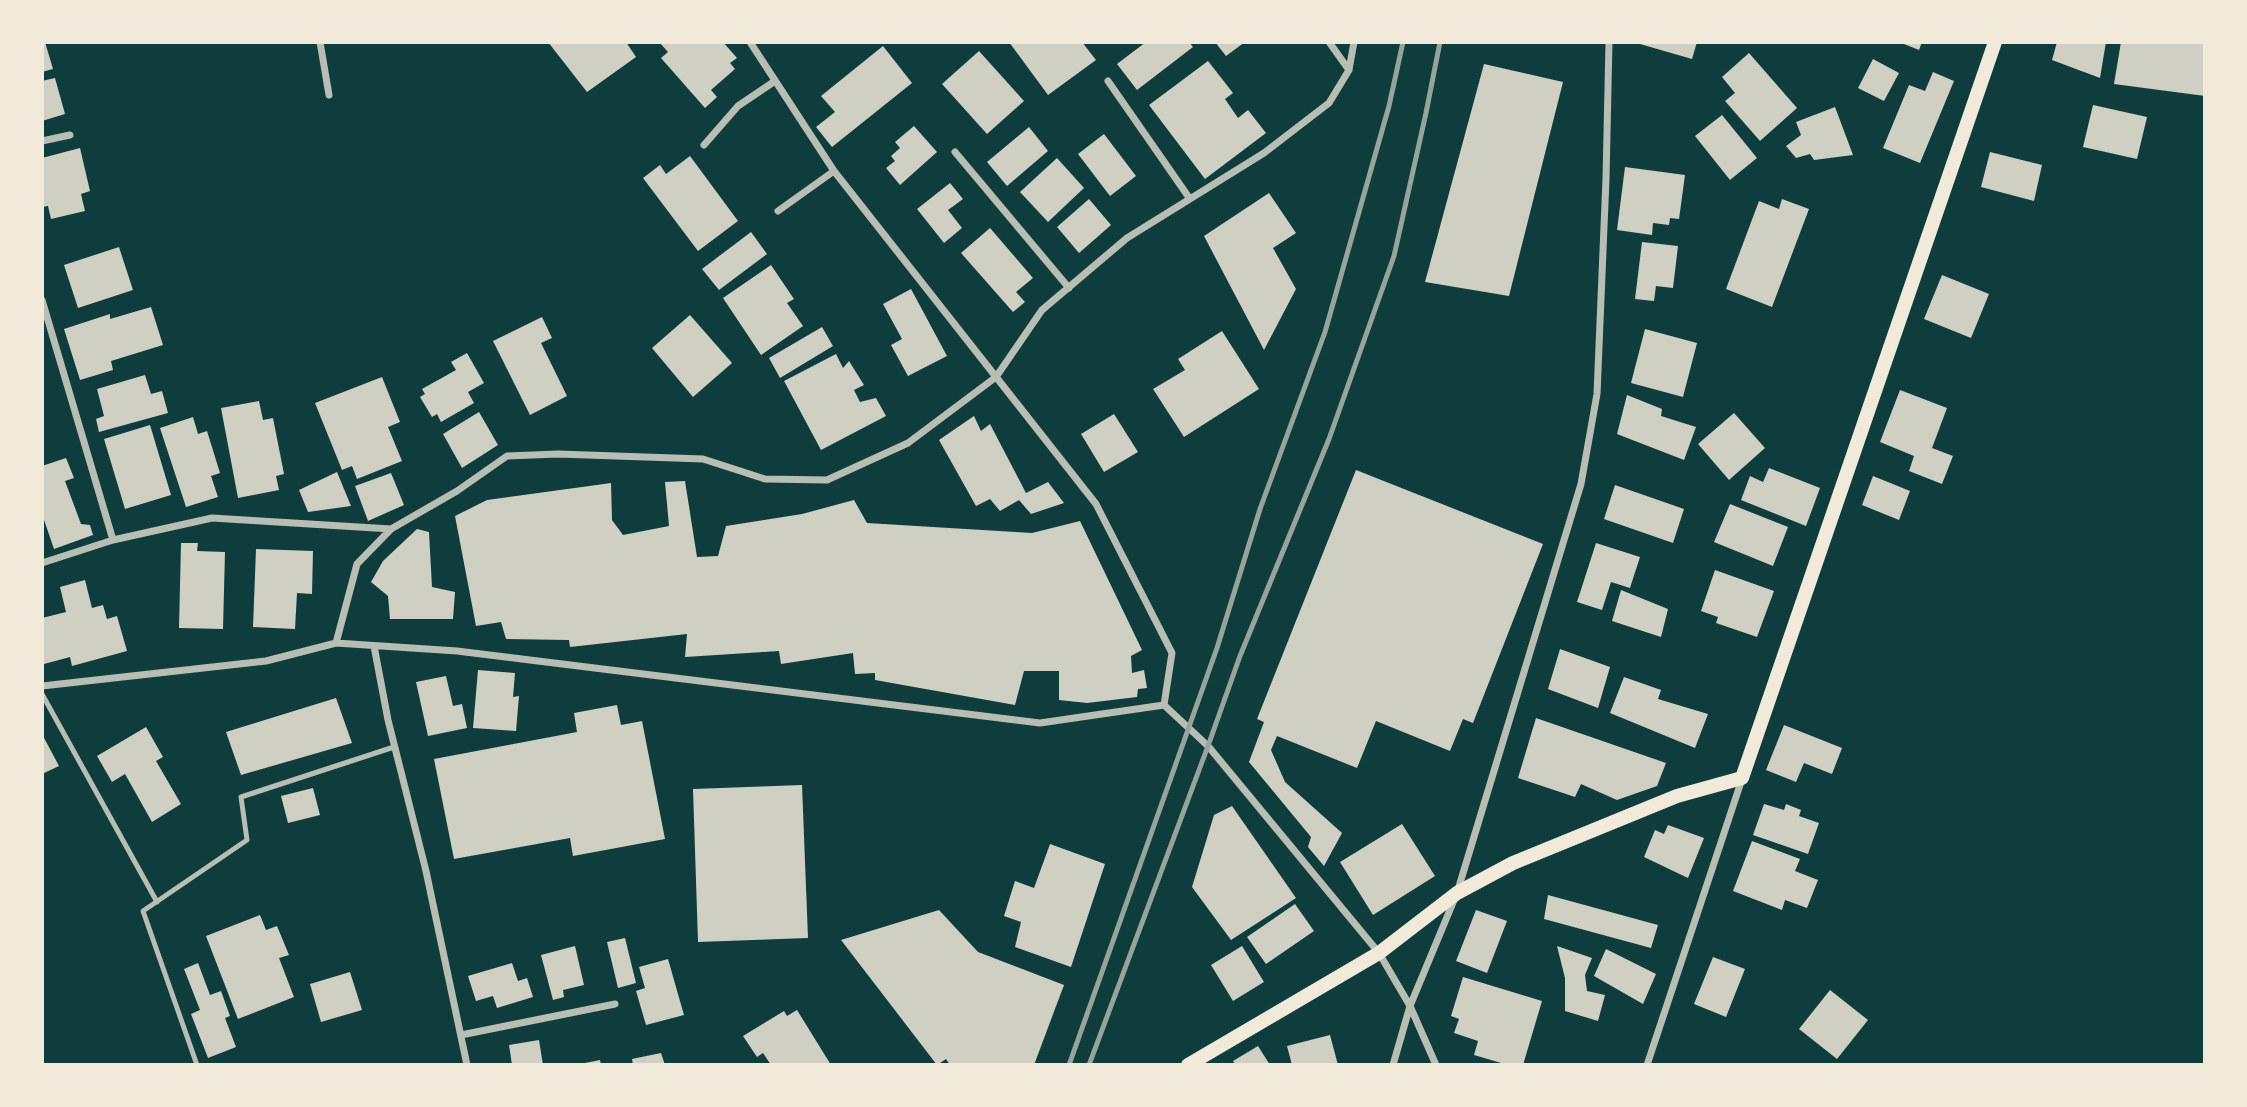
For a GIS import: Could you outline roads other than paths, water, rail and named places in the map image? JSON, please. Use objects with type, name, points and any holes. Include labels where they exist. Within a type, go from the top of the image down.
[{"type":"main road","points":[[1188,1065],[1379,953],[1457,893],[1513,863],[1677,796],[1742,778],[1995,42]]},
{"type":"street","points":[[320,42],[329,95]]},
{"type":"street","points":[[750,42],[834,171],[1096,503],[1172,653],[1164,705]]},
{"type":"street","points":[[1329,42],[1349,70]]},
{"type":"street","points":[[336,643],[357,564],[391,529],[457,491],[507,456],[558,454],[703,459],[765,479],[827,480],[908,443],[996,377],[1042,310],[1127,238],[1264,153],[1329,103],[1349,70],[1354,42]]},
{"type":"street","points":[[1393,1065],[1410,1006],[1457,893],[1581,484],[1597,394],[1609,42]]},
{"type":"street","points":[[704,145],[738,106],[775,81]]},
{"type":"street","points":[[1108,81],[1190,199]]},
{"type":"street","points":[[42,141],[69,135]]},
{"type":"street","points":[[955,152],[1069,288]]},
{"type":"street","points":[[778,212],[834,171]]},
{"type":"street","points":[[42,300],[113,540]]},
{"type":"street","points":[[42,563],[113,540],[212,518],[391,529]]},
{"type":"street","points":[[42,686],[266,661],[336,643],[457,651],[1040,723],[1164,705]]},
{"type":"street","points":[[374,646],[394,747],[426,871],[467,1065]]},
{"type":"street","points":[[1164,705],[1208,747],[1379,953],[1410,1006],[1436,1065]]},
{"type":"street","points":[[1647,1065],[1742,778]]},
{"type":"street","points":[[461,1035],[615,1004]]},
{"type":"lane","points":[[42,694],[157,902]]},
{"type":"lane","points":[[197,1065],[143,911],[247,840],[241,797],[394,747]]},
{"type":"railway","points":[[1069,1065],[1217,648],[1260,509],[1325,332],[1389,106],[1403,42]]},
{"type":"railway","points":[[1089,1065],[1240,656],[1329,439],[1394,256],[1440,42]]}]
